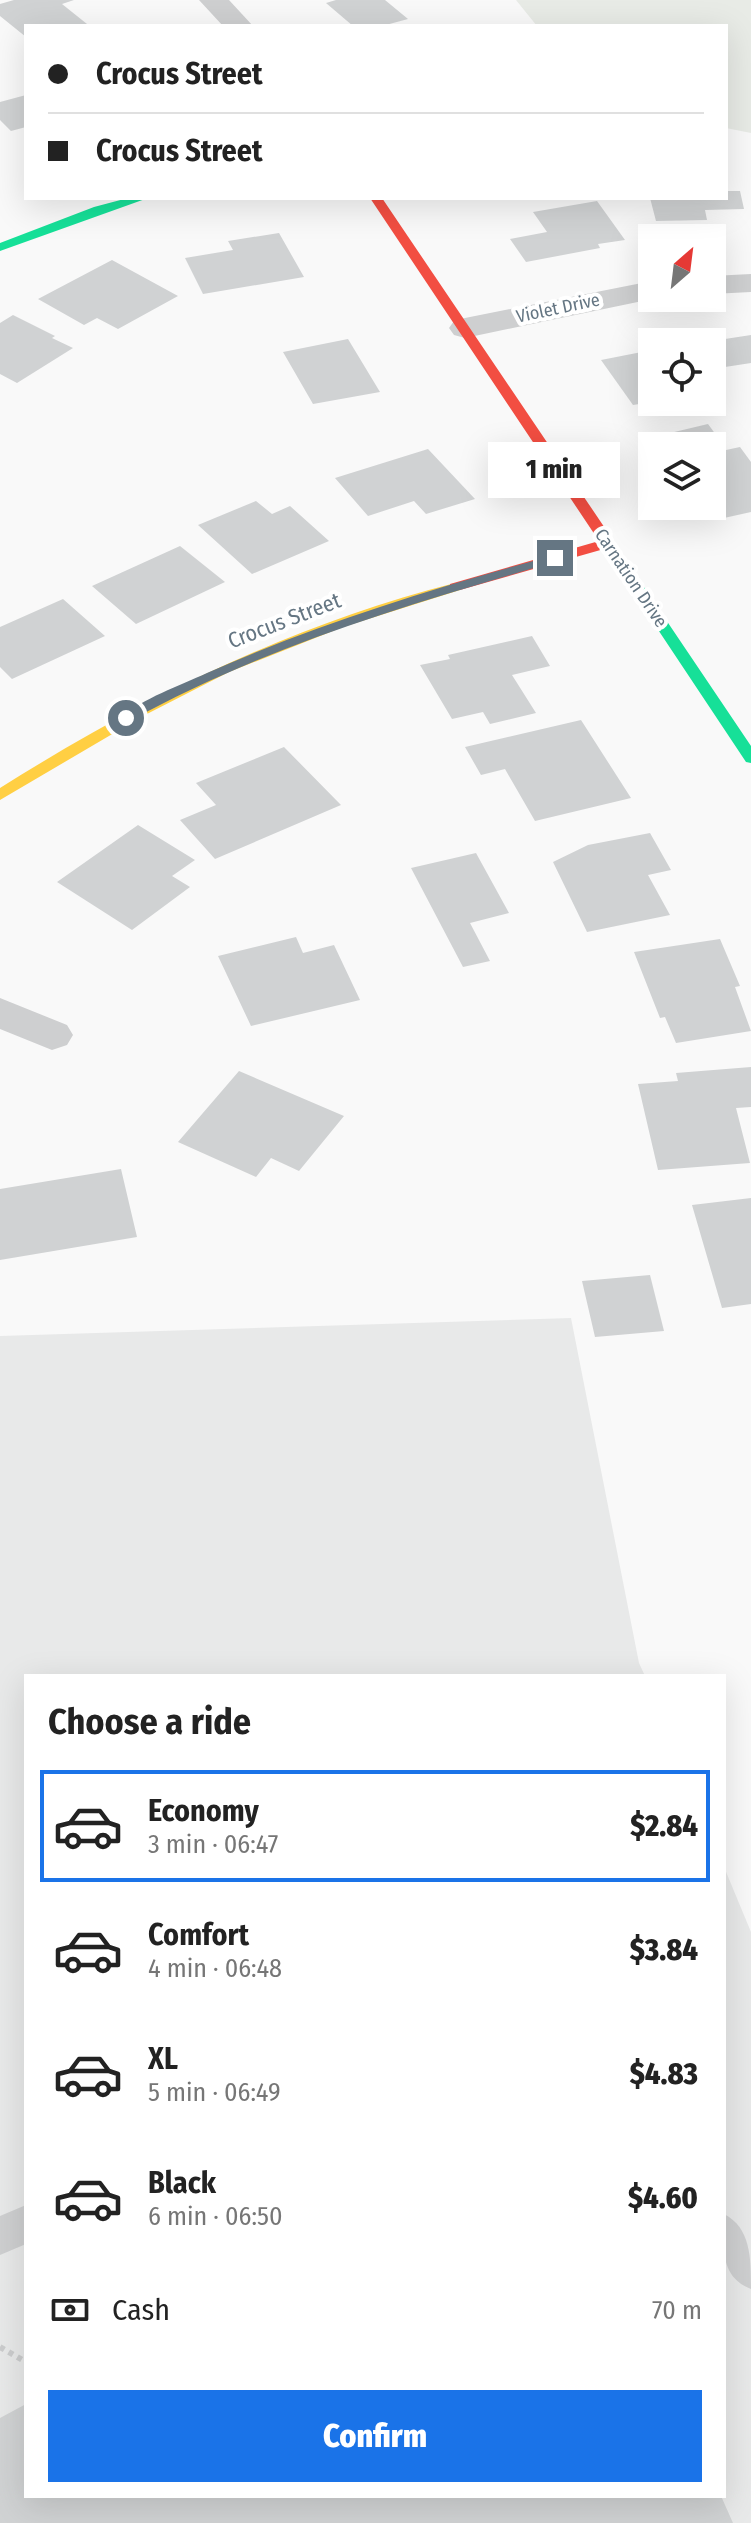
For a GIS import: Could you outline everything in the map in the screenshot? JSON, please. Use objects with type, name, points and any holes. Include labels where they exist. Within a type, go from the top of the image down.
[{"type":"street","points":[[213,0],[237,24]]},
{"type":"street","points":[[0,247],[98,210],[135,200]]},
{"type":"street","name":"Carnation Drive","points":[[377,200],[751,758]]},
{"type":"street","points":[[726,284],[751,283]]},
{"type":"street","name":"Violet Drive","points":[[465,328],[638,293]]},
{"type":"street","name":"Crocus Street","points":[[0,795],[82,743],[170,694],[260,653],[385,608],[608,543]]},
{"type":"street","points":[[0,1012],[52,1035]]},
{"type":"lane","points":[[0,2236],[24,2225]]},
{"type":"lane","points":[[726,2236],[751,2270]]},
{"type":"path","points":[[0,2347],[24,2361]]},
{"type":"shaded area","points":[[516,0],[751,0],[751,133],[728,128],[728,24],[535,24]]},
{"type":"shaded area","points":[[571,1318],[639,1663],[644,1674],[24,1674],[24,2498],[726,2498],[726,1872],[751,1932],[751,2523],[0,2523],[0,1336]]},
{"type":"building","points":[[14,0],[74,0],[62,4],[87,24],[24,24],[24,35],[0,16],[0,4]]},
{"type":"building","points":[[336,0],[385,0],[408,19],[389,24],[351,24],[326,3]]},
{"type":"building","points":[[24,96],[24,128],[11,131],[0,120],[0,102]]},
{"type":"building","points":[[728,191],[740,191],[744,209],[705,210],[707,220],[656,221],[651,200],[728,200]]},
{"type":"building","points":[[597,201],[625,240],[526,262],[510,239],[547,232],[533,212]]},
{"type":"building","points":[[279,233],[304,277],[203,294],[185,258],[233,250],[228,241]]},
{"type":"building","points":[[112,260],[178,296],[118,329],[97,318],[84,325],[38,299]]},
{"type":"building","points":[[13,315],[73,348],[17,383],[0,374],[0,323]]},
{"type":"building","points":[[751,335],[751,363],[726,367],[726,339]]},
{"type":"building","points":[[348,339],[380,392],[313,404],[283,352]]},
{"type":"building","points":[[638,353],[638,404],[633,405],[601,360]]},
{"type":"building","points":[[708,424],[714,432],[674,432]]},
{"type":"building","points":[[740,447],[751,462],[751,512],[726,518],[726,450]]},
{"type":"building","points":[[428,449],[475,499],[426,514],[414,501],[368,516],[335,478]]},
{"type":"building","points":[[256,501],[272,514],[290,506],[329,541],[252,574],[198,525]]},
{"type":"building","points":[[180,546],[225,582],[136,624],[92,586]]},
{"type":"building","points":[[63,599],[105,636],[12,679],[0,667],[0,627]]},
{"type":"building","points":[[532,636],[550,666],[512,675],[536,713],[490,724],[483,712],[452,719],[420,665],[450,659],[448,655]]},
{"type":"building","points":[[581,720],[631,798],[535,821],[505,769],[481,775],[465,747]]},
{"type":"building","points":[[284,747],[341,805],[215,859],[180,820],[216,805],[196,783]]},
{"type":"building","points":[[138,825],[195,860],[172,876],[190,887],[132,930],[57,882]]},
{"type":"building","points":[[650,833],[671,870],[648,875],[670,915],[587,932],[553,862],[588,845]]},
{"type":"building","points":[[476,853],[509,913],[470,923],[490,961],[463,967],[411,868]]},
{"type":"building","points":[[296,937],[303,953],[334,945],[360,1000],[251,1026],[218,956]]},
{"type":"building","points":[[720,939],[740,986],[735,987],[751,1031],[676,1043],[665,1017],[660,1018],[634,952]]},
{"type":"building","points":[[751,1067],[751,1107],[736,1108],[750,1163],[658,1170],[638,1084],[678,1081],[676,1073]]},
{"type":"building","points":[[239,1071],[344,1116],[299,1171],[271,1158],[256,1177],[178,1142]]},
{"type":"building","points":[[121,1169],[137,1237],[0,1260],[0,1189]]},
{"type":"building","points":[[751,1198],[751,1304],[722,1308],[692,1205]]},
{"type":"building","points":[[650,1275],[664,1331],[595,1337],[582,1281]]},
{"type":"building","points":[[24,2405],[24,2498],[722,2498],[733,2523],[0,2523],[0,2418]]},
{"type":"traffic: fast","points":[[0,247],[98,210],[135,200]]},
{"type":"traffic: fast","points":[[620,562],[751,758]]},
{"type":"traffic: slow","points":[[0,795],[138,712],[224,669],[338,624],[455,587]]},
{"type":"traffic: jam","points":[[377,200],[620,562]]},
{"type":"traffic: jam","points":[[455,587],[608,543]]},
{"type":"route","points":[[126,718],[260,653],[385,608],[555,558]]}]
